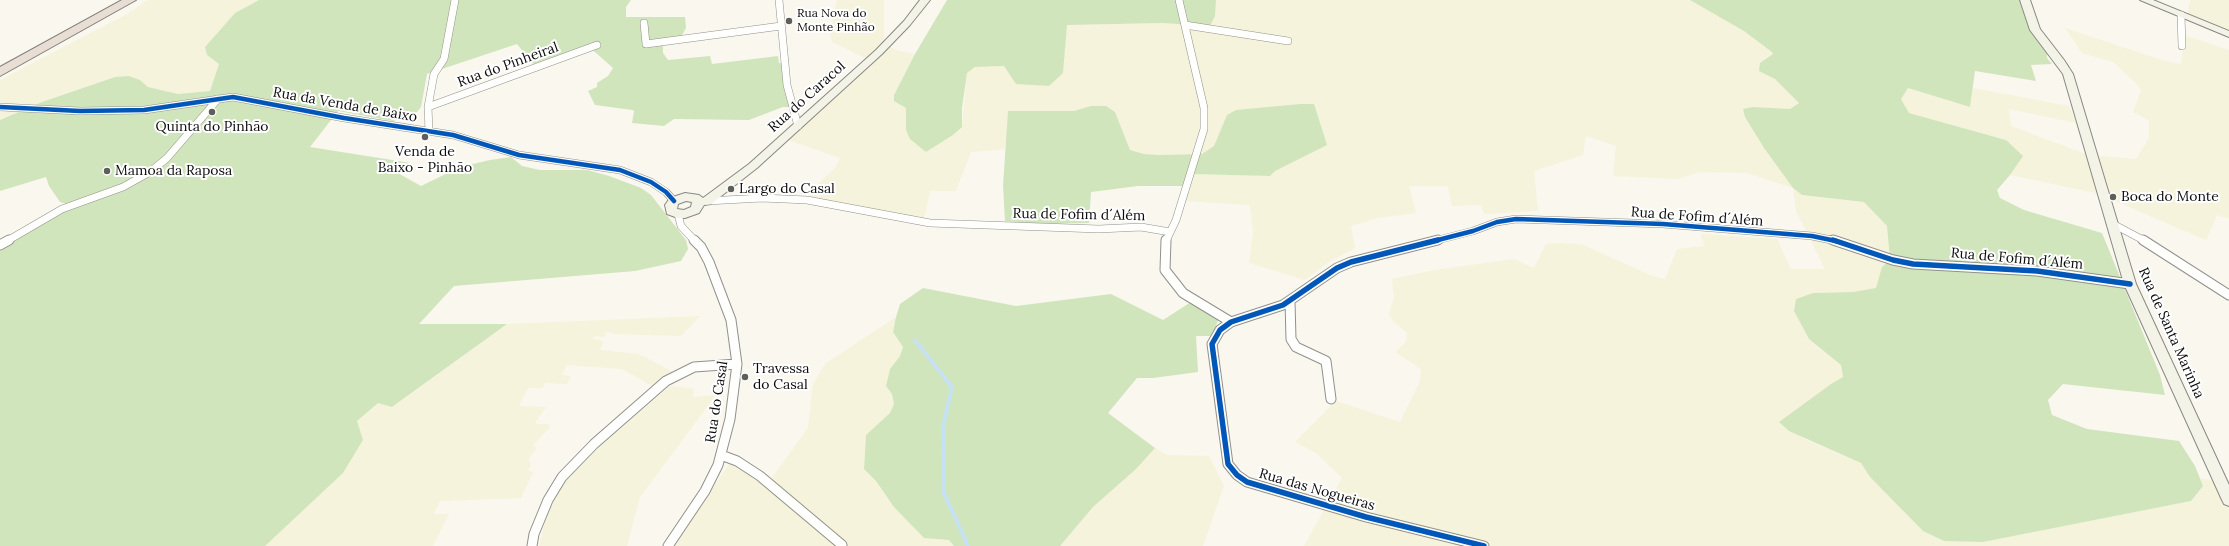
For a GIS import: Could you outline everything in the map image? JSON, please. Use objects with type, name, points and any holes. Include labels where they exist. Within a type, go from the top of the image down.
[{"type":"highway","points":[[0,63],[113,0]]},
{"type":"highway","points":[[0,72],[130,0]]},
{"type":"street","points":[[429,131],[428,107],[434,74],[444,59],[455,0]]},
{"type":"street","points":[[779,0],[787,85],[798,126]]},
{"type":"street","name":"Rua do Caracol","points":[[703,202],[753,166],[798,126],[879,52],[907,23],[925,0]]},
{"type":"street","points":[[1179,0],[1204,108],[1204,129],[1190,176],[1165,243],[1164,270],[1183,293],[1231,322]]},
{"type":"street","name":"Rua de Santa Marinha","points":[[2025,0],[2035,30],[2061,62],[2068,74],[2130,284],[2229,500]]},
{"type":"street","points":[[2145,0],[2229,34]]},
{"type":"street","points":[[2181,15],[2182,46]]},
{"type":"street","points":[[644,24],[646,44],[782,26]]},
{"type":"street","points":[[1185,25],[1288,41]]},
{"type":"street","name":"Rua do Pinheiral","points":[[428,107],[597,46]]},
{"type":"street","name":"Rua da Venda de Baixo","points":[[0,107],[80,111],[144,110],[233,97],[344,118],[453,135],[519,155],[620,170],[651,182],[666,192],[674,201]]},
{"type":"street","points":[[0,245],[62,209],[123,187],[150,172],[171,153],[218,99]]},
{"type":"street","points":[[691,197],[703,202],[690,212],[678,214],[670,209],[674,201],[680,198],[691,197]]},
{"type":"street","name":"Rua de Fofim d´Além","points":[[703,202],[762,198],[808,200],[930,223],[1099,229],[1141,227],[1170,232]]},
{"type":"street","name":"Rua do Casal","points":[[668,546],[704,491],[721,455],[730,419],[737,364],[731,320],[709,262],[701,247],[681,226],[678,214]]},
{"type":"street","name":"Rua de Fofim d´Além","points":[[1231,322],[1258,315],[1290,301],[1337,268],[1351,262],[1473,231],[1497,222],[1516,219],[1663,224],[1812,236],[1827,238],[1906,263],[2037,270],[2130,284]]},
{"type":"street","points":[[2111,223],[2140,238],[2229,295]]},
{"type":"street","points":[[1290,301],[1291,339],[1296,348],[1326,361],[1331,399]]},
{"type":"street","name":"Rua das Nogueiras","points":[[1231,322],[1220,330],[1212,344],[1228,464],[1237,475],[1247,482],[1263,488],[1366,517],[1484,546]]},
{"type":"street","points":[[532,546],[534,534],[548,500],[562,477],[594,444],[666,381],[694,367],[737,364]]},
{"type":"street","points":[[721,455],[737,461],[760,476],[842,545]]},
{"type":"shaded area","points":[[148,0],[259,0],[235,13],[205,47],[207,55],[219,64],[210,91],[178,94],[148,87],[140,80],[129,76],[115,77],[42,102],[0,120],[0,80],[127,14]]},
{"type":"shaded area","points":[[837,0],[884,0],[884,42],[895,50],[915,54],[894,95],[906,108],[906,130],[926,152],[953,135],[962,127],[967,73],[975,67],[1004,66],[1016,84],[1063,73],[1066,25],[1162,23],[1210,26],[1215,16],[1216,0],[1692,0],[1780,46],[1790,86],[1799,102],[1790,109],[1753,107],[1743,110],[1745,117],[1764,148],[1793,188],[1746,173],[1699,172],[1678,179],[1613,176],[1616,146],[1586,136],[1583,155],[1534,171],[1538,211],[1484,214],[1481,205],[1452,206],[1448,186],[1409,186],[1416,213],[1378,218],[1351,226],[1355,248],[1329,262],[1305,280],[1249,263],[1253,232],[1250,205],[1185,201],[1192,174],[1270,176],[1275,171],[1314,104],[1236,110],[1227,115],[1214,146],[1202,154],[1159,155],[1144,154],[1130,150],[1115,112],[1091,106],[1074,111],[1009,111],[1005,149],[971,152],[956,191],[930,191],[923,225],[868,216],[807,201],[816,186],[836,167],[840,158],[788,140],[874,62],[832,42],[830,34]]},
{"type":"shaded area","points":[[2190,0],[2229,0],[2229,31],[2188,15]]},
{"type":"shaded area","points":[[2065,28],[2165,61],[2181,64],[2184,35],[2229,50],[2229,219],[2217,215],[2206,240],[2096,193],[2010,175],[2016,166],[2006,140],[1909,113],[1901,99],[1908,88],[1970,107],[1973,88],[2069,106],[2076,123],[2009,109],[2011,126],[2088,155],[2136,159],[2149,138],[2149,120],[2133,112],[2141,91],[2138,85],[2113,62],[2082,53]]},
{"type":"shaded area","points":[[1793,188],[1802,195],[1864,202],[1887,226],[1890,260],[1876,288],[1853,292],[1813,293],[1796,299],[1794,311],[1809,339],[1841,365],[1843,378],[1831,384],[1780,422],[1807,440],[1861,463],[1870,477],[1923,531],[1983,542],[2191,501],[2203,486],[2200,478],[2229,483],[2229,546],[1304,546],[1342,478],[1316,453],[1295,442],[1336,401],[1400,422],[1420,381],[1421,369],[1395,352],[1406,341],[1407,333],[1393,321],[1389,313],[1394,298],[1392,279],[1435,270],[1514,259],[1534,268],[1546,244],[1560,243],[1581,244],[1650,275],[1665,279],[1677,249],[1705,246],[1700,234],[1777,239],[1791,269],[1825,269],[1796,211]]},
{"type":"shaded area","points":[[700,316],[681,336],[613,334],[606,332],[604,337],[595,336],[593,339],[601,340],[603,343],[600,350],[639,354],[673,372],[652,386],[622,369],[567,365],[562,375],[571,376],[567,384],[545,383],[542,388],[528,388],[519,406],[546,407],[536,421],[537,424],[548,424],[550,427],[533,445],[537,448],[528,459],[531,464],[528,471],[533,472],[521,498],[440,501],[434,514],[449,514],[433,546],[265,546],[343,473],[363,440],[357,421],[378,403],[393,407],[507,324]]},
{"type":"shaded area","points":[[896,317],[893,332],[903,347],[900,356],[890,369],[886,385],[892,394],[894,404],[890,413],[866,435],[864,469],[876,481],[894,507],[924,538],[949,540],[954,546],[674,546],[731,461],[769,482],[808,428],[813,383],[826,363]]},
{"type":"shaded area","points":[[670,386],[694,389],[693,397],[716,395],[640,497],[627,546],[539,546],[547,514],[564,482],[585,460]]},
{"type":"shaded area","points":[[1155,448],[1167,455],[1209,456],[1224,486],[1203,546],[1060,546],[1093,507],[1136,469]]},
{"type":"green space","points":[[259,0],[631,0],[626,7],[626,17],[685,17],[686,28],[681,37],[663,44],[663,53],[668,60],[710,56],[712,64],[778,56],[779,63],[785,63],[793,107],[783,107],[749,120],[674,119],[664,126],[632,123],[634,111],[632,110],[595,105],[588,91],[597,87],[597,83],[608,76],[613,68],[587,45],[533,64],[517,44],[427,74],[421,107],[417,112],[406,118],[392,121],[338,111],[310,147],[411,163],[396,172],[421,186],[460,167],[511,157],[522,166],[540,170],[587,170],[609,176],[641,188],[651,195],[686,240],[688,249],[681,261],[635,271],[454,286],[419,324],[507,324],[392,407],[378,403],[357,421],[363,440],[343,473],[265,546],[0,546],[0,247],[11,245],[17,238],[70,205],[60,202],[49,186],[46,177],[0,191],[0,120],[42,102],[115,77],[129,76],[140,80],[148,87],[178,94],[210,91],[219,64],[207,55],[205,47],[235,13]]},
{"type":"green space","points":[[947,0],[1216,0],[1215,16],[1210,26],[1162,23],[1067,25],[1063,73],[1049,86],[1016,84],[1004,66],[975,67],[967,73],[962,108],[962,127],[953,135],[926,152],[910,139],[906,130],[906,108],[894,101],[894,95],[915,54]]},
{"type":"green space","points":[[1690,0],[2021,0],[2047,52],[2047,58],[2052,64],[2031,65],[2036,81],[1975,71],[1970,107],[1908,88],[1901,99],[1909,113],[2006,140],[2023,156],[2010,175],[1997,190],[2000,198],[2024,210],[2102,233],[2160,375],[2165,395],[2063,384],[2048,400],[2052,415],[2087,429],[2179,441],[2195,466],[2203,486],[2191,501],[1983,542],[1944,541],[1923,531],[1870,477],[1861,463],[1789,431],[1779,422],[1843,377],[1841,365],[1809,339],[1794,311],[1796,299],[1813,293],[1853,292],[1876,288],[1882,267],[1890,260],[1887,226],[1864,202],[1802,195],[1793,188],[1764,148],[1745,117],[1743,109],[1753,107],[1790,109],[1799,103],[1775,79],[1759,71],[1760,63],[1773,54],[1772,52],[1744,31]]},
{"type":"green space","points":[[1314,104],[1327,145],[1275,171],[1270,176],[1192,174],[1186,186],[1138,186],[1091,192],[1089,223],[1040,224],[1005,221],[1003,186],[1008,111],[1074,111],[1091,106],[1106,106],[1115,112],[1130,150],[1144,154],[1159,155],[1202,154],[1214,146],[1227,115],[1236,110]]},
{"type":"green space","points":[[923,288],[1016,306],[1111,294],[1163,320],[1191,302],[1219,318],[1212,336],[1196,336],[1198,372],[1153,378],[1137,378],[1108,413],[1155,448],[1136,469],[1093,507],[1060,546],[954,546],[949,540],[924,538],[894,507],[876,481],[864,469],[866,435],[890,413],[894,404],[892,394],[886,386],[890,369],[900,356],[903,347],[893,332],[900,304]]},
{"type":"waterway","points":[[915,340],[952,387],[943,426],[944,493],[968,546]]},
{"type":"cycle path","points":[[0,107],[80,111],[144,110],[233,97],[344,118],[453,135],[519,155],[620,170],[651,182],[666,192],[674,201]]},
{"type":"cycle path","points":[[1484,546],[1366,517],[1247,482],[1237,475],[1228,464],[1216,383],[1212,344],[1220,330],[1231,322],[1283,305],[1337,268],[1351,262],[1473,231],[1497,222],[1516,219],[1663,224],[1812,236],[1827,238],[1893,260],[1913,264],[2037,271],[2130,284]]},
{"type":"place","name":"Rua Nova do Monte Pinhão","points":[[789,21]]},
{"type":"place","name":"Quinta do Pinhão","points":[[212,112]]},
{"type":"place","name":"Venda de Baixo - Pinhão","points":[[425,137]]},
{"type":"place","name":"Mamoa da Raposa","points":[[107,171]]},
{"type":"place","name":"Largo do Casal","points":[[731,189]]},
{"type":"place","name":"Boca do Monte","points":[[2113,197]]},
{"type":"place","name":"Travessa do Casal","points":[[745,377]]}]
